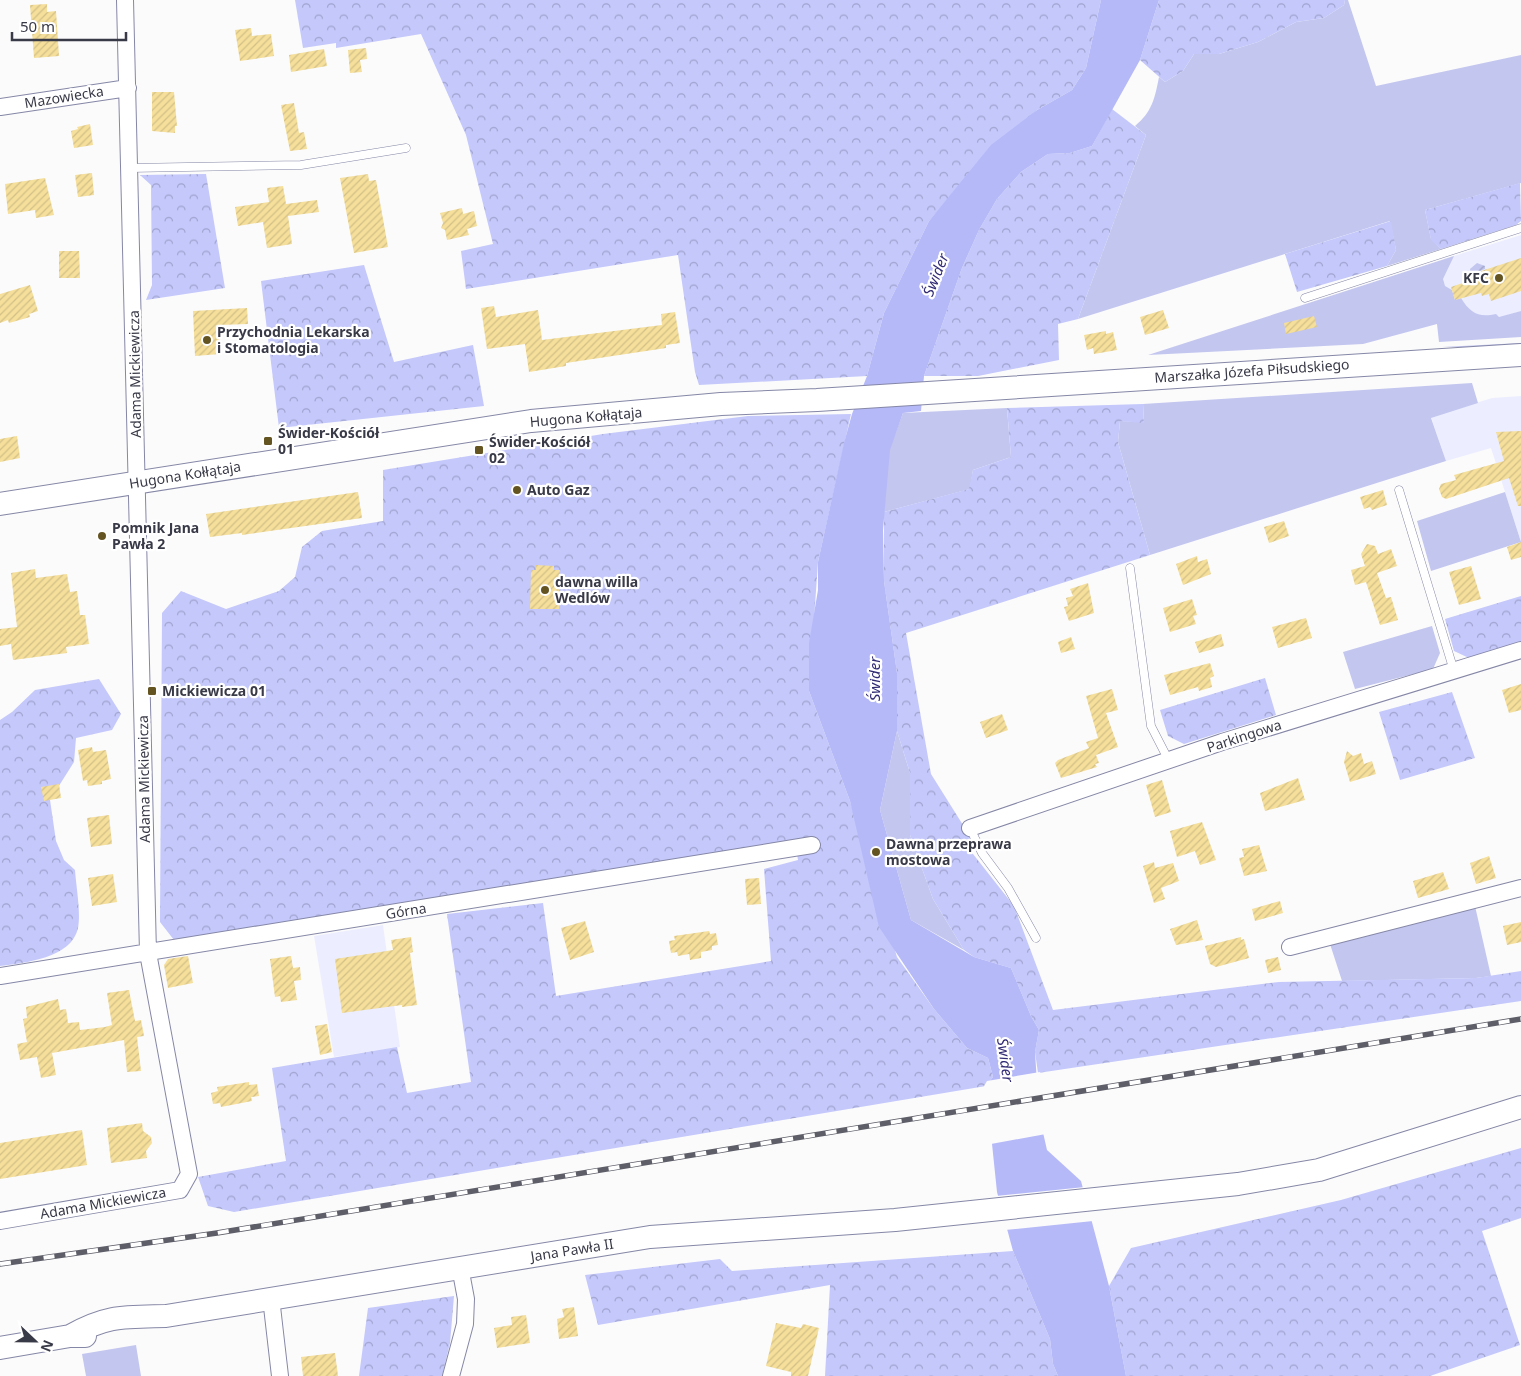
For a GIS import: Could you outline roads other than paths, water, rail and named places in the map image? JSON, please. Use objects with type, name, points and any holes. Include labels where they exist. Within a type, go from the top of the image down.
[{"type":"main road","name":"Marszałka Józefa Piłsudskiego","points":[[817,400],[1521,355]]},
{"type":"main road","name":"Hugona Kołłątaja","points":[[0,504],[531,421],[720,404],[817,400]]},
{"type":"main road","name":"Jana Pawła II","points":[[0,1348],[70,1336],[101,1321],[127,1317],[166,1316],[650,1237],[981,1212],[1238,1184],[1319,1170],[1516,1110]]},
{"type":"street","name":"Adama Mickiewicza","points":[[0,1221],[180,1190],[189,1174],[148,952],[125,0]]},
{"type":"street","name":"Mazowiecka","points":[[0,107],[128,88]]},
{"type":"street","name":"Parkingowa","points":[[970,828],[1222,742],[1521,650]]},
{"type":"street","name":"Górna","points":[[0,976],[812,845]]},
{"type":"street","points":[[1290,947],[1521,888]]},
{"type":"street","points":[[451,1376],[465,1324],[466,1299],[460,1267]]},
{"type":"street","points":[[271,1298],[280,1376]]},
{"type":"lane","points":[[130,168],[301,165],[406,148]]},
{"type":"lane","points":[[1305,298],[1521,228]]},
{"type":"lane","points":[[1399,490],[1454,671]]},
{"type":"lane","points":[[1130,568],[1150,726],[1169,761]]},
{"type":"lane","points":[[970,828],[982,854],[1008,888],[1036,938]]},
{"type":"water","name":"Świder","points":[[1101,0],[1159,0],[1140,60],[1092,146],[1070,153],[1048,154],[1021,172],[997,199],[979,230],[962,268],[924,376],[921,411],[903,413],[890,450],[883,530],[884,581],[897,673],[897,731],[880,810],[911,920],[974,957],[1011,968],[1031,1016],[1039,1030],[1035,1052],[1039,1115],[1047,1150],[1081,1181],[1109,1286],[1126,1376],[1058,1376],[1053,1364],[1050,1339],[1013,1251],[997,1192],[986,1086],[993,1077],[988,1058],[967,1048],[934,1009],[879,927],[850,801],[809,691],[809,643],[818,590],[818,562],[844,443],[852,414],[867,376],[884,313],[929,221],[991,145],[1037,110],[1072,90],[1086,68]]},
{"type":"railway","points":[[0,1264],[217,1233],[1521,1019]]},
{"type":"place","name":"KFC","points":[[1499,278]]},
{"type":"place","name":"Przychodnia Lekarska i Stomatologia","points":[[207,340]]},
{"type":"place","name":"Świder-Kościół 01","points":[[268,441]]},
{"type":"place","name":"Świder-Kościół 02","points":[[479,450]]},
{"type":"place","name":"Auto Gaz","points":[[517,490]]},
{"type":"place","name":"Pomnik Jana Pawła 2","points":[[102,536]]},
{"type":"place","name":"dawna willa Wedlów","points":[[545,590]]},
{"type":"place","name":"Mickiewicza 01","points":[[152,691]]},
{"type":"place","name":"Dawna przeprawa mostowa","points":[[876,852]]}]
